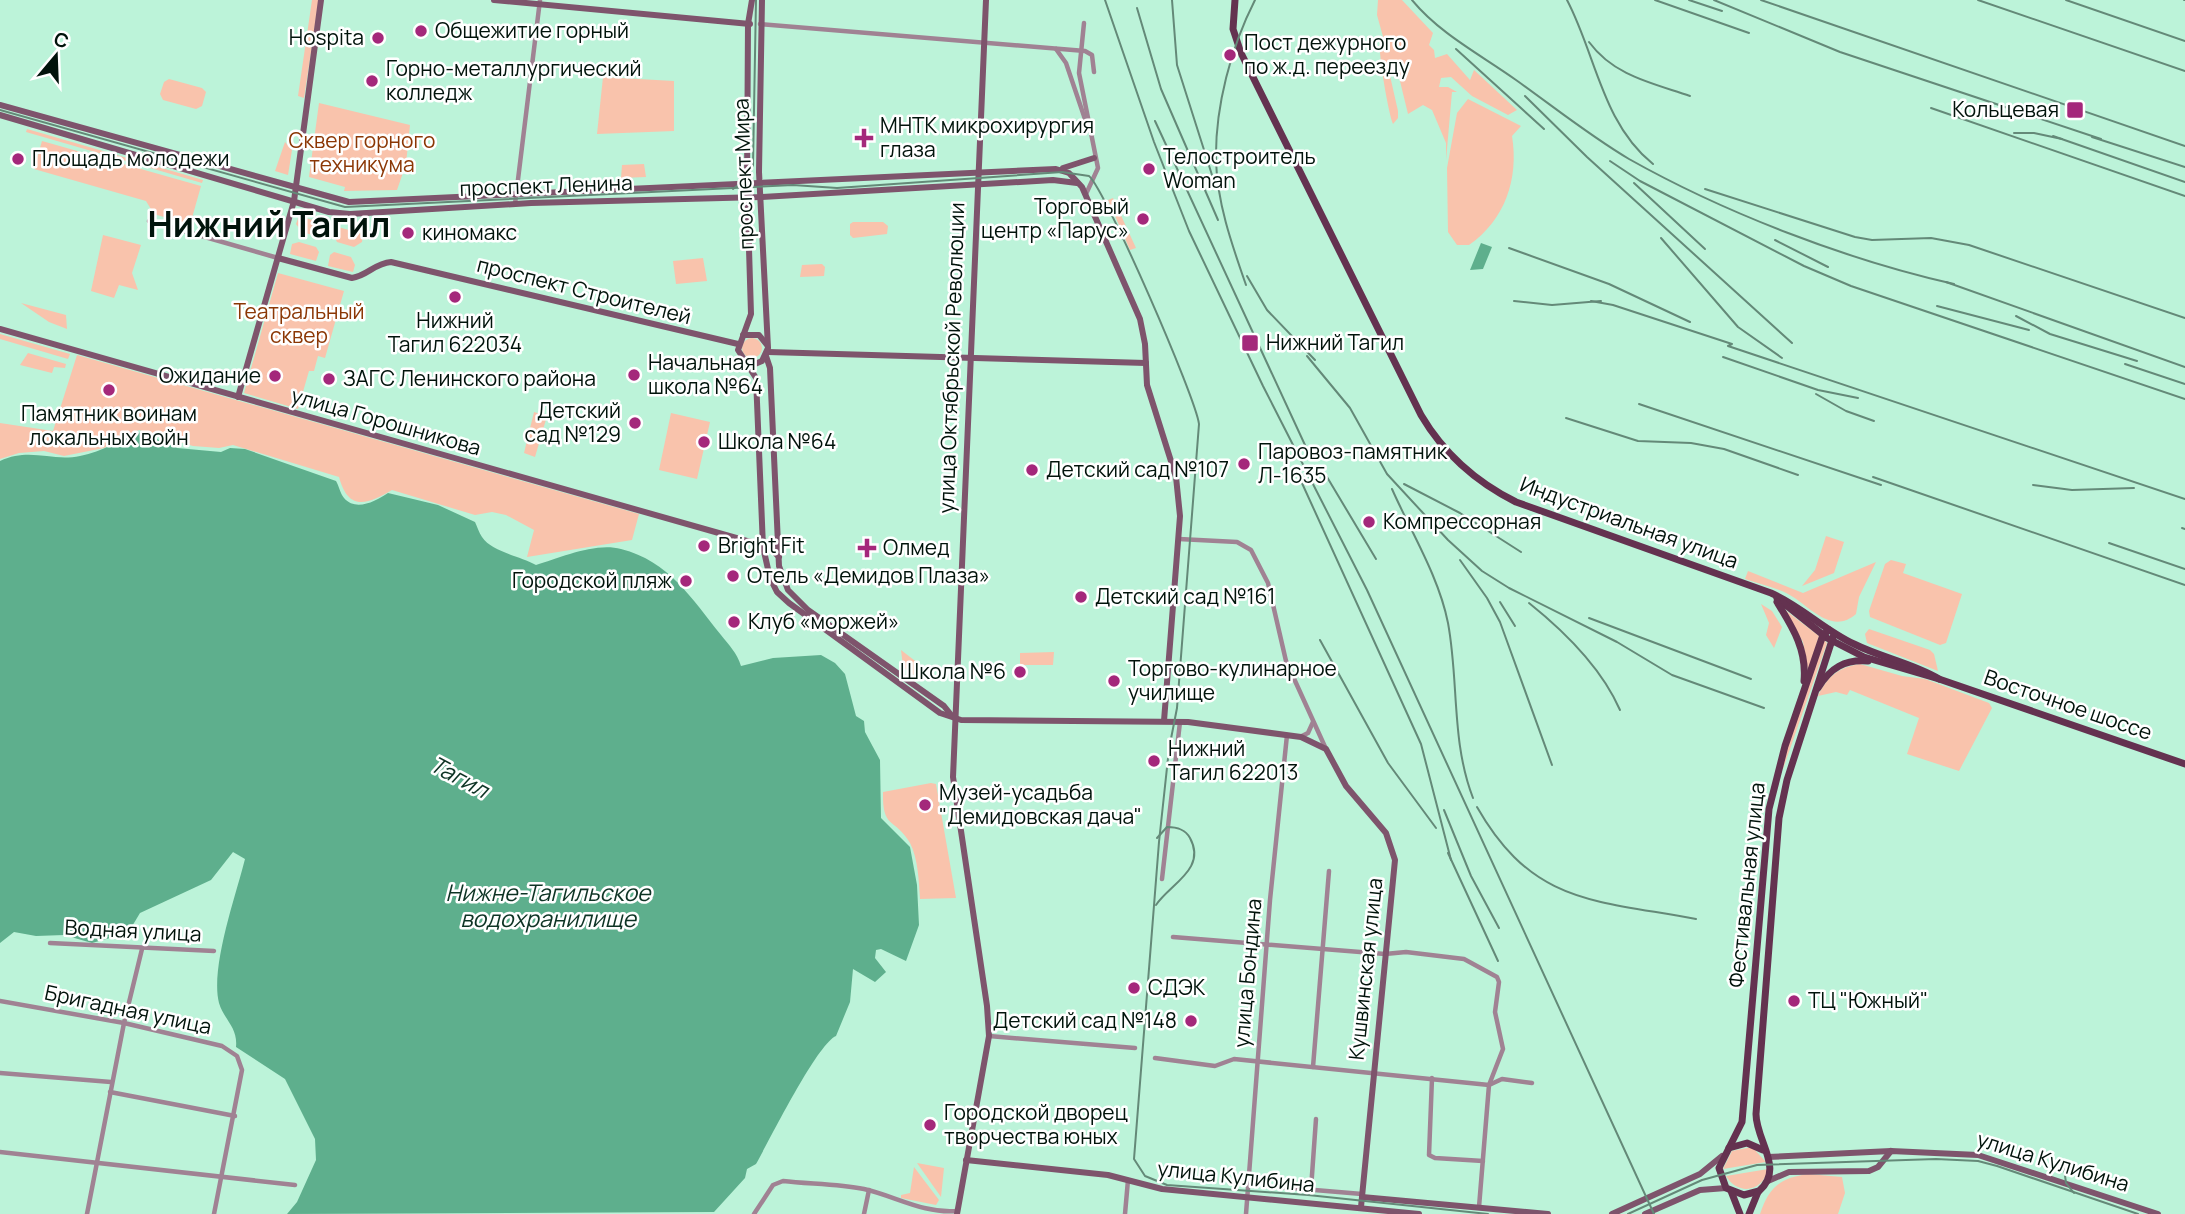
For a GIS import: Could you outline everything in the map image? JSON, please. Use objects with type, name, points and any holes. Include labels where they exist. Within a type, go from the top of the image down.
[{"type":"main road","points":[[238,397],[294,201],[321,0]]},
{"type":"main road","points":[[494,0],[759,24]]},
{"type":"main road","name":"проспект Мира","points":[[743,335],[751,314],[747,184],[748,24],[752,0]]},
{"type":"main road","name":"проспект Мира","points":[[762,0],[759,24],[760,183],[767,352],[782,576],[788,590],[808,610],[944,706],[954,718]]},
{"type":"main road","name":"улица Октябрьской Революции","points":[[957,1212],[989,1036],[987,1006],[953,776],[976,173],[986,0]]},
{"type":"main road","name":"Индустриальная улица","points":[[1235,0],[1233,29],[1241,53],[1404,383],[1427,425],[1444,447],[1483,484],[1524,506],[1790,601],[1829,635]]},
{"type":"main road","name":"проспект Ленина","points":[[0,105],[296,190],[349,202],[1056,169],[1074,167],[1094,158]]},
{"type":"main road","name":"проспект Ленина","points":[[0,116],[294,201],[350,214],[515,204],[761,197],[1058,180],[1079,183]]},
{"type":"main road","points":[[1056,169],[1069,173],[1079,183],[1140,319],[1147,385],[1175,477],[1180,516],[1164,721]]},
{"type":"main road","name":"проспект Строителей","points":[[278,258],[352,278],[362,276],[382,262],[391,262],[738,344]]},
{"type":"main road","name":"улица Горошникова","points":[[0,329],[764,547]]},
{"type":"main road","points":[[767,352],[759,335],[743,335],[738,344],[757,382],[764,547],[770,578],[778,592],[940,713],[969,721],[1180,722],[1287,734],[1301,737],[1326,749]]},
{"type":"main road","points":[[744,360],[755,364],[767,352],[1146,363]]},
{"type":"main road","points":[[764,547],[772,550],[779,558]]},
{"type":"main road","points":[[1771,593],[1802,650],[1805,670],[1801,699]]},
{"type":"main road","points":[[1829,635],[1882,663]]},
{"type":"main road","name":"Восточное шоссе","points":[[1829,635],[1922,669],[1940,679]]},
{"type":"main road","name":"Фестивальная улица","points":[[1767,1155],[1758,1134],[1756,1114],[1779,818],[1787,780],[1813,698],[1829,635]]},
{"type":"main road","name":"Фестивальная улица","points":[[1725,1153],[1740,1131],[1745,1101],[1769,809],[1776,777],[1801,699],[1829,635]]},
{"type":"main road","points":[[1813,698],[1824,678],[1836,667],[1856,661],[1882,663]]},
{"type":"main road","name":"Восточное шоссе","points":[[1882,663],[1940,679],[2185,764]]},
{"type":"main road","name":"Кушвинская улица","points":[[1326,749],[1346,786],[1386,833],[1394,850],[1395,872],[1372,1073],[1360,1211]]},
{"type":"main road","points":[[1776,777],[1787,780]]},
{"type":"main road","points":[[1764,871],[1774,872]]},
{"type":"main road","points":[[1612,1214],[1700,1174],[1725,1153],[1747,1143],[1767,1155],[1771,1170],[1768,1181]]},
{"type":"main road","points":[[1749,1214],[1758,1192],[1768,1181],[1789,1172],[1869,1171],[1878,1167],[1891,1151]]},
{"type":"main road","name":"улица Кулибина","points":[[1767,1155],[1891,1151],[1954,1152],[1991,1157],[2158,1214]]},
{"type":"main road","points":[[1725,1153],[1719,1174],[1740,1214]]},
{"type":"main road","name":"улица Кулибина","points":[[966,1160],[1128,1180],[1162,1189],[1360,1211],[1419,1214]]},
{"type":"main road","points":[[1645,1214],[1700,1190],[1728,1189],[1744,1195],[1758,1192]]},
{"type":"main road","points":[[1362,1195],[1548,1214]]},
{"type":"street","points":[[515,204],[539,2]]},
{"type":"street","points":[[1084,23],[1079,51],[1079,73],[1089,129]]},
{"type":"street","points":[[759,24],[1079,51],[1092,55],[1094,72]]},
{"type":"street","points":[[1056,49],[1066,63],[1096,150],[1094,158],[1098,170],[1085,194]]},
{"type":"street","points":[[149,221],[278,258]]},
{"type":"street","points":[[1178,539],[1237,542],[1247,547],[1261,565],[1286,661],[1326,749]]},
{"type":"street","points":[[1301,737],[1308,733],[1313,721]]},
{"type":"street","points":[[1161,879],[1180,722]]},
{"type":"street","name":"улица Бондина","points":[[1246,1214],[1287,734]]},
{"type":"street","points":[[1313,1068],[1329,872]]},
{"type":"street","points":[[1173,937],[1385,954],[1406,952],[1471,961],[1499,978],[1494,1012],[1503,1049],[1489,1085],[1479,1208]]},
{"type":"street","name":"Водная улица","points":[[50,943],[214,951]]},
{"type":"street","points":[[86,1214],[111,1082],[142,949]]},
{"type":"street","name":"Бригадная улица","points":[[0,1001],[124,1023],[222,1046],[237,1056],[242,1065],[235,1116]]},
{"type":"street","points":[[989,1036],[1135,1048]]},
{"type":"street","points":[[1154,1059],[1215,1066],[1232,1059],[1489,1085],[1502,1079],[1532,1083]]},
{"type":"street","points":[[0,1073],[111,1082]]},
{"type":"street","points":[[1432,1078],[1429,1155],[1435,1158],[1483,1161]]},
{"type":"street","points":[[110,1092],[235,1116],[215,1214]]},
{"type":"street","points":[[1311,1189],[1316,1119]]},
{"type":"street","points":[[0,1152],[295,1185]]},
{"type":"street","points":[[1125,1214],[1128,1180]]},
{"type":"street","points":[[754,1214],[777,1181],[869,1190],[928,1209],[957,1212]]},
{"type":"street","points":[[1279,1187],[1362,1195]]},
{"type":"street","points":[[864,1214],[869,1190]]},
{"type":"green space","points":[[312,0],[319,0],[304,98],[298,96]]},
{"type":"green space","points":[[1378,0],[1402,0],[1433,33],[1429,45],[1434,50],[1435,58],[1447,54],[1470,80],[1474,70],[1517,110],[1508,115],[1472,96],[1451,77],[1441,78],[1439,87],[1448,87],[1457,92],[1452,92],[1446,160],[1446,143],[1432,110],[1423,105],[1408,114],[1399,77],[1401,62],[1388,67],[1398,111],[1398,118],[1393,124],[1380,57],[1380,43],[1385,44],[1377,15]]},
{"type":"green space","points":[[603,77],[674,81],[674,131],[597,134]]},
{"type":"green space","points":[[169,79],[202,88],[206,92],[202,106],[196,109],[163,100],[160,94],[164,82]]},
{"type":"green space","points":[[1468,99],[1521,126],[1512,136],[1514,152],[1511,183],[1500,211],[1492,223],[1469,245],[1457,245],[1448,232],[1447,168],[1457,113]]},
{"type":"green space","name":"Сквер горного техникума","points":[[319,103],[410,125],[406,164],[397,190],[344,191],[345,187],[309,177]]},
{"type":"green space","points":[[27,129],[203,180],[202,183],[26,132]]},
{"type":"green space","points":[[42,141],[201,186],[190,225],[154,214],[146,201],[34,169]]},
{"type":"green space","points":[[285,142],[292,150],[288,175],[275,171]]},
{"type":"green space","points":[[644,164],[646,177],[621,178],[622,165]]},
{"type":"green space","points":[[1113,198],[1136,248],[1130,250],[1108,200]]},
{"type":"green space","points":[[299,216],[326,224],[324,235],[319,237],[302,232],[296,224]]},
{"type":"green space","points":[[883,222],[888,226],[887,234],[853,238],[850,235],[850,224]]},
{"type":"green space","points":[[338,227],[363,234],[362,242],[354,247],[337,242],[335,238]]},
{"type":"green space","points":[[103,235],[141,245],[132,273],[138,290],[119,285],[114,298],[91,291]]},
{"type":"green space","points":[[299,242],[316,247],[319,252],[316,261],[290,254],[292,244]]},
{"type":"green space","points":[[334,252],[351,257],[355,265],[353,272],[328,266],[330,255]]},
{"type":"green space","points":[[703,258],[707,281],[676,284],[673,261]]},
{"type":"green space","points":[[822,264],[825,267],[824,276],[800,277],[802,265]]},
{"type":"green space","name":"Театральный сквер","points":[[278,273],[344,291],[325,358],[318,356],[314,371],[309,371],[298,409],[244,393]]},
{"type":"green space","points":[[21,303],[66,315],[67,329],[49,322]]},
{"type":"green space","points":[[0,334],[70,354],[68,359],[0,339]]},
{"type":"green space","points":[[752,338],[759,341],[762,348],[759,355],[752,358],[745,355],[742,348],[745,341]]},
{"type":"green space","points":[[28,353],[66,364],[65,368],[54,367],[52,373],[20,365]]},
{"type":"green space","points":[[77,355],[639,514],[632,540],[527,557],[534,530],[506,515],[492,512],[475,515],[392,490],[374,499],[360,502],[348,495],[339,477],[233,445],[219,448],[193,446],[139,430],[104,448],[64,456],[44,451],[19,453],[0,459],[0,423],[53,431]]},
{"type":"green space","points":[[534,412],[547,416],[535,457],[524,453]]},
{"type":"green space","points":[[671,413],[710,422],[697,479],[659,470]]},
{"type":"green space","points":[[1826,536],[1844,542],[1834,573],[1802,586],[1815,570]]},
{"type":"green space","points":[[1891,560],[1906,564],[1903,573],[1962,594],[1946,643],[1940,645],[1870,617],[1869,611],[1885,564]]},
{"type":"green space","points":[[1876,562],[1859,597],[1856,614],[1838,622],[1821,616],[1783,592],[1745,579],[1748,571],[1803,593]]},
{"type":"green space","points":[[1761,604],[1772,611],[1782,627],[1774,648],[1766,635],[1769,623]]},
{"type":"green space","points":[[1785,610],[1819,636],[1808,671],[1803,642]]},
{"type":"green space","points":[[1869,629],[1930,650],[1934,654],[1938,671],[1867,643],[1865,634]]},
{"type":"green space","points":[[1824,640],[1827,643],[1783,769],[1781,766]]},
{"type":"green space","points":[[901,650],[923,667],[922,681],[903,667]]},
{"type":"green space","points":[[1054,652],[1053,665],[1020,665],[1020,653]]},
{"type":"green space","points":[[1860,664],[1902,676],[1925,679],[1989,703],[1992,708],[1959,771],[1907,754],[1919,718],[1850,690],[1847,695],[1836,692],[1818,696],[1834,674]]},
{"type":"green space","points":[[936,784],[956,898],[920,899],[913,849],[899,829],[887,818],[883,804],[883,792]]},
{"type":"green space","points":[[1752,1147],[1766,1162],[1723,1169],[1732,1151]]},
{"type":"green space","points":[[917,1163],[944,1168],[941,1197]]},
{"type":"green space","points":[[914,1167],[939,1200],[936,1205],[901,1198],[901,1195],[910,1193]]},
{"type":"green space","points":[[1768,1169],[1761,1183],[1750,1189],[1737,1187],[1726,1176]]},
{"type":"green space","points":[[1808,1174],[1842,1177],[1845,1193],[1838,1214],[1760,1214],[1767,1197],[1777,1185],[1790,1178]]},
{"type":"water","points":[[1481,243],[1492,247],[1483,269],[1470,270]]},
{"type":"water","name":"Нижне-Тагильское водохранилище","points":[[141,432],[177,448],[221,452],[230,448],[245,449],[336,481],[344,498],[354,504],[372,502],[388,493],[438,505],[475,522],[482,537],[492,546],[536,565],[578,552],[611,547],[621,549],[653,562],[678,583],[730,646],[741,666],[773,658],[821,655],[835,663],[845,674],[856,716],[864,721],[865,732],[880,760],[881,818],[910,847],[917,885],[919,925],[906,961],[881,949],[876,950],[875,958],[886,972],[875,982],[853,969],[850,1002],[836,1036],[817,1056],[756,1164],[747,1169],[745,1178],[714,1212],[287,1214],[297,1202],[316,1160],[315,1139],[285,1079],[236,1047],[235,1034],[219,1003],[217,988],[221,952],[245,859],[233,852],[211,880],[140,913],[128,933],[92,943],[64,935],[36,936],[14,932],[0,943],[0,461],[22,455],[80,456],[96,452]]},
{"type":"tram line","points":[[733,189],[747,178],[753,165],[756,0]]},
{"type":"tram line","points":[[0,110],[345,207],[793,185],[837,188],[1062,172],[1089,176],[1113,217],[1149,295],[1183,376],[1199,424],[1177,708],[1169,749],[1159,842],[1134,1159],[1145,1176],[1167,1185],[1308,1195],[1488,1214]]},
{"type":"tram line","points":[[1156,905],[1185,875],[1194,859],[1190,838],[1183,831],[1167,827],[1157,838]]},
{"type":"tram line","points":[[1628,1214],[1702,1180],[1757,1165],[1936,1159],[1978,1161],[1997,1166],[2138,1214]]},
{"type":"tram line","points":[[2064,1168],[2066,1183],[2074,1193]]},
{"type":"railway","points":[[1105,0],[1154,142],[1189,231],[1263,386],[1367,590],[1654,1214]]},
{"type":"railway","points":[[1172,0],[1177,65],[1212,175]]},
{"type":"railway","points":[[1246,285],[1222,208],[1217,176],[1216,140],[1226,78],[1246,18],[1255,0]]},
{"type":"railway","points":[[1412,0],[1435,23],[1461,43],[1600,141],[1666,179],[1787,233],[1872,262],[1954,284]]},
{"type":"railway","points":[[1567,0],[1611,109],[1622,129],[1653,164]]},
{"type":"railway","points":[[1655,0],[1749,33]]},
{"type":"railway","points":[[1689,0],[1722,11]]},
{"type":"railway","points":[[1714,0],[1840,52],[2101,139]]},
{"type":"railway","points":[[1761,0],[2185,146]]},
{"type":"railway","points":[[1978,0],[2185,71]]},
{"type":"railway","points":[[2066,0],[2185,41]]},
{"type":"railway","points":[[1137,8],[1161,89],[1218,220]]},
{"type":"railway","points":[[1589,42],[1599,54],[1622,71],[1690,96]]},
{"type":"railway","points":[[1456,49],[1544,129]]},
{"type":"railway","points":[[1525,96],[1587,157],[1792,343]]},
{"type":"railway","points":[[1931,108],[2185,196]]},
{"type":"railway","points":[[1155,121],[1311,458]]},
{"type":"railway","points":[[2014,133],[2034,133],[2062,139]]},
{"type":"railway","points":[[2053,136],[2185,182]]},
{"type":"railway","points":[[2092,137],[2185,167]]},
{"type":"railway","points":[[1610,161],[1640,181],[1804,266],[1851,286],[2185,399]]},
{"type":"railway","points":[[1634,183],[1705,249]]},
{"type":"railway","points":[[1705,189],[1855,237],[1872,240],[1931,238],[1969,245],[2185,318]]},
{"type":"railway","points":[[1661,238],[1738,327],[1782,358]]},
{"type":"railway","points":[[1775,240],[1828,267]]},
{"type":"railway","points":[[1509,248],[1609,284],[1690,322]]},
{"type":"railway","points":[[1247,276],[1267,310],[1315,360]]},
{"type":"railway","points":[[1946,282],[2185,367]]},
{"type":"railway","points":[[1514,301],[1552,305],[1601,301]]},
{"type":"railway","points":[[1591,301],[1613,305],[1732,344],[1728,346],[2185,499]]},
{"type":"railway","points":[[1937,306],[2029,330]]},
{"type":"railway","points":[[2016,316],[2050,334],[2137,361]]},
{"type":"railway","points":[[1307,356],[1350,408],[1387,474],[1448,540],[1482,571],[1509,588],[1617,642],[1672,675],[1764,708]]},
{"type":"railway","points":[[1723,357],[1818,390],[1858,398]]},
{"type":"railway","points":[[2125,364],[2185,384]]},
{"type":"railway","points":[[1816,394],[1846,411],[1874,421]]},
{"type":"railway","points":[[1639,404],[1881,485]]},
{"type":"railway","points":[[1566,418],[1638,441],[1691,443],[1724,449],[1798,475]]},
{"type":"railway","points":[[1296,470],[1421,744],[1451,860]]},
{"type":"railway","points":[[1327,477],[1376,559]]},
{"type":"railway","points":[[1873,477],[2185,585]]},
{"type":"railway","points":[[1404,484],[1460,513],[1521,552]]},
{"type":"railway","points":[[2033,485],[2072,490],[2134,488]]},
{"type":"railway","points":[[1392,489],[1444,606],[1451,645],[1461,755],[1473,798]]},
{"type":"railway","points":[[2109,543],[2185,569]]},
{"type":"railway","points":[[1460,560],[1500,622],[1552,765]]},
{"type":"railway","points":[[1500,602],[1515,626]]},
{"type":"railway","points":[[1529,603],[1593,666],[1620,710]]},
{"type":"railway","points":[[1589,618],[1751,679]]},
{"type":"railway","points":[[1320,640],[1388,763],[1436,828]]},
{"type":"railway","points":[[1477,807],[1498,839],[1521,863],[1544,880],[1570,893],[1597,901],[1696,919]]},
{"type":"railway","points":[[1444,810],[1471,876],[1499,928]]},
{"type":"railway","points":[[1448,853],[1498,961]]},
{"type":"place","name":"Общежитие горный","points":[[421,31]]},
{"type":"place","name":"Hospita","points":[[378,38]]},
{"type":"place","name":"Пост дежурного по ж.д. переезду","points":[[1230,55]]},
{"type":"place","name":"Горно-металлургический колледж","points":[[372,81]]},
{"type":"place","name":"Кольцевая","points":[[2075,110]]},
{"type":"place","name":"МНТК микрохирургия глаза","points":[[864,138]]},
{"type":"place","name":"Площадь молодежи","points":[[18,159]]},
{"type":"place","name":"Телостроитель Woman","points":[[1149,169]]},
{"type":"place","name":"Торговый центр «Парус»","points":[[1143,219]]},
{"type":"place","name":"киномакс","points":[[408,233]]},
{"type":"place","name":"Нижний Тагил 622034","points":[[455,297]]},
{"type":"place","name":"Нижний Тагил","points":[[1250,343]]},
{"type":"place","name":"Начальная школа №64","points":[[634,375]]},
{"type":"place","name":"Ожидание","points":[[275,376]]},
{"type":"place","name":"ЗАГС Ленинского района","points":[[329,379]]},
{"type":"place","name":"Памятник воинам локальных войн","points":[[109,390]]},
{"type":"place","name":"Детский сад №129","points":[[635,423]]},
{"type":"place","name":"Школа №64","points":[[704,442]]},
{"type":"place","name":"Паровоз-памятник Л-1635","points":[[1244,464]]},
{"type":"place","name":"Детский сад №107","points":[[1032,470]]},
{"type":"place","name":"Компрессорная","points":[[1369,522]]},
{"type":"place","name":"Bright Fit","points":[[704,546]]},
{"type":"place","name":"Олмед","points":[[867,548]]},
{"type":"place","name":"Отель «Демидов Плаза»","points":[[733,576]]},
{"type":"place","name":"Городской пляж","points":[[686,581]]},
{"type":"place","name":"Детский сад №161","points":[[1081,597]]},
{"type":"place","name":"Клуб «моржей»","points":[[734,622]]},
{"type":"place","name":"Школа №6","points":[[1020,672]]},
{"type":"place","name":"Торгово-кулинарное училище","points":[[1114,681]]},
{"type":"place","name":"Нижний Тагил 622013","points":[[1154,761]]},
{"type":"place","name":"Музей-усадьба \"Демидовская дача\"","points":[[925,805]]},
{"type":"place","name":"СДЭК","points":[[1134,988]]},
{"type":"place","name":"ТЦ \"Южный\"","points":[[1794,1001]]},
{"type":"place","name":"Детский сад №148","points":[[1191,1021]]},
{"type":"place","name":"Городской дворец творчества юных","points":[[930,1125]]},
{"type":"district","name":"Нижний Тагил","points":[[269,225]]},
{"type":"water label","name":"Тагил","points":[[459,777]]}]
